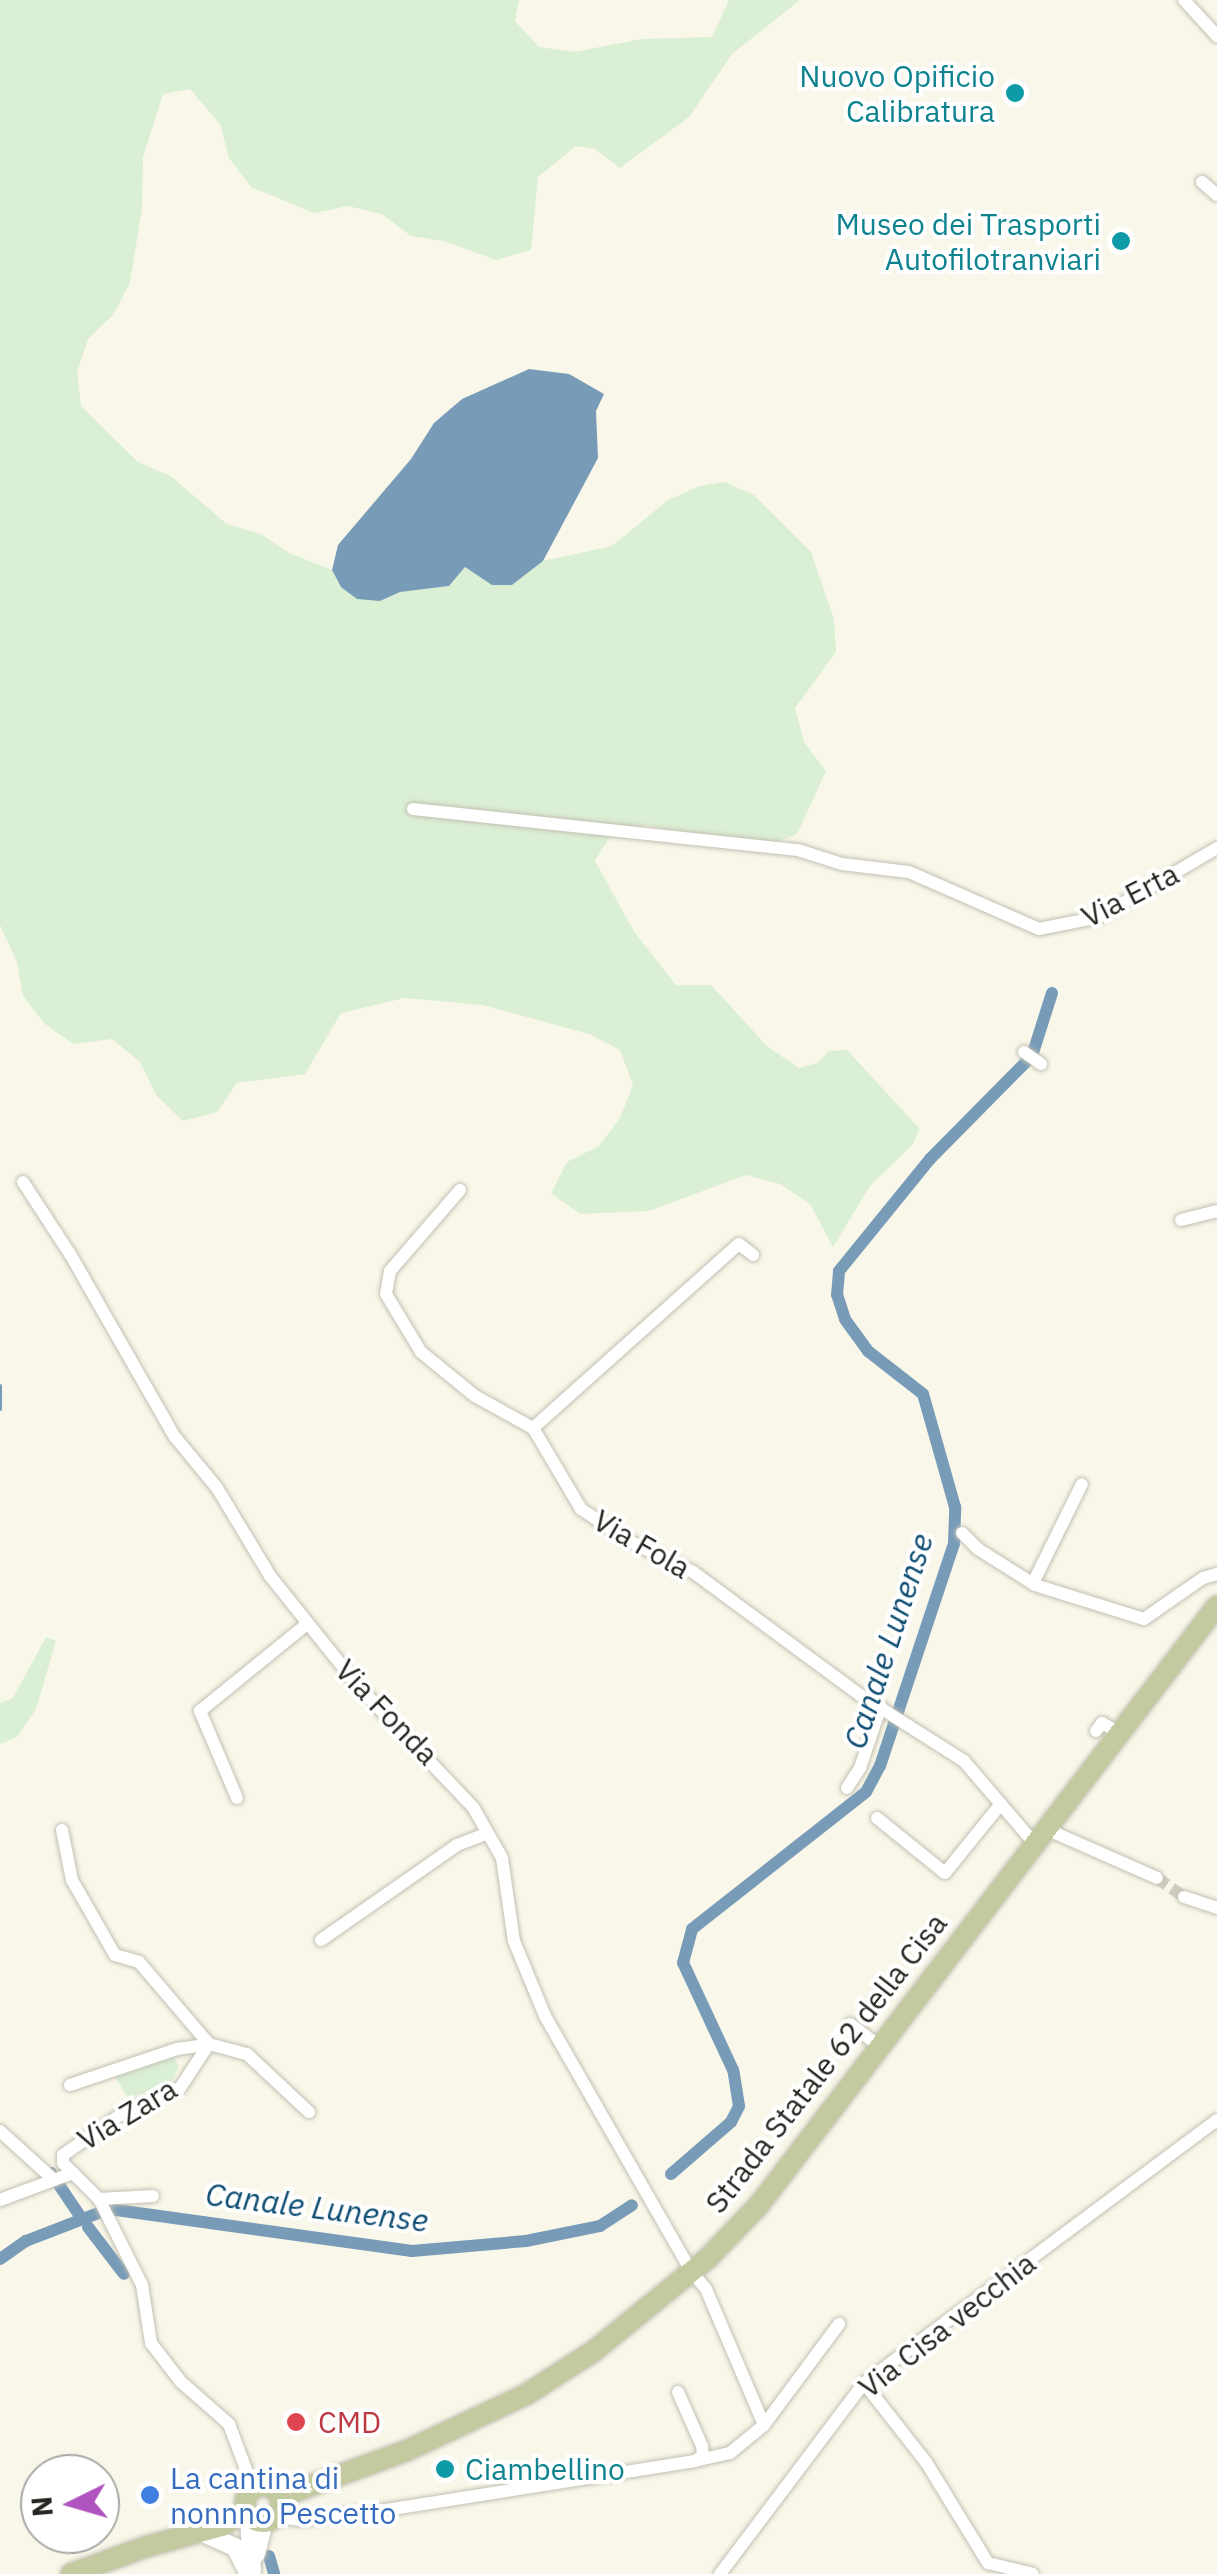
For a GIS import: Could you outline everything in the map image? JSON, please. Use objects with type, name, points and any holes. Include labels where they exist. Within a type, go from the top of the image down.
[{"type":"main road","name":"Strada Statale 62 della Cisa","points":[[70,2574],[263,2512],[459,2429],[527,2394],[594,2351],[691,2271],[759,2205],[1041,1837],[1106,1725],[1217,1606]]},
{"type":"main road","points":[[253,2488],[269,2486],[263,2512]]},
{"type":"street","points":[[1184,0],[1217,36]]},
{"type":"street","points":[[1202,182],[1217,196]]},
{"type":"street","name":"Via Erta","points":[[412,809],[798,850],[842,864],[908,872],[1039,929],[1099,917],[1217,848]]},
{"type":"street","points":[[1024,1052],[1041,1064]]},
{"type":"street","name":"Via Fonda","points":[[22,1182],[70,1254],[174,1436],[217,1488],[256,1558],[358,1686],[463,1792],[488,1833],[502,1858],[514,1941],[539,2002],[691,2271],[706,2289],[764,2424]]},
{"type":"street","points":[[460,1190],[390,1272],[386,1294],[421,1352],[475,1396],[533,1428],[739,1244],[753,1255]]},
{"type":"street","points":[[1181,1220],[1217,1211]]},
{"type":"street","name":"Via Fola","points":[[533,1428],[581,1508],[628,1541],[692,1572],[860,1695],[964,1760],[1000,1805],[1041,1837]]},
{"type":"street","points":[[1033,1583],[1082,1484]]},
{"type":"street","points":[[962,1533],[978,1549],[1033,1583],[1144,1620],[1203,1578],[1217,1574]]},
{"type":"street","points":[[237,1798],[200,1711],[307,1624]]},
{"type":"street","points":[[848,1788],[885,1708]]},
{"type":"street","points":[[877,1818],[946,1873],[1000,1805]]},
{"type":"street","points":[[62,1830],[72,1880],[115,1955],[138,1962],[208,2044]]},
{"type":"street","points":[[321,1940],[457,1846],[488,1833]]},
{"type":"street","points":[[1041,1837],[1158,1878]]},
{"type":"street","points":[[1184,1898],[1217,1908]]},
{"type":"street","points":[[850,2024],[880,2047]]},
{"type":"street","points":[[70,2085],[177,2050],[208,2044],[247,2054],[309,2112]]},
{"type":"street","name":"Via Zara","points":[[208,2044],[180,2088],[126,2111],[63,2155],[59,2178],[99,2200],[142,2285],[152,2343],[181,2382],[229,2424],[253,2488]]},
{"type":"street","name":"Via Cisa vecchia","points":[[720,2574],[864,2383],[1217,2120]]},
{"type":"street","points":[[0,2131],[59,2178]]},
{"type":"street","points":[[0,2200],[59,2178]]},
{"type":"street","points":[[99,2200],[153,2196]]},
{"type":"street","points":[[252,2574],[263,2512],[299,2520],[386,2510],[730,2454],[764,2424],[839,2324]]},
{"type":"street","points":[[864,2383],[926,2462],[988,2563],[1033,2574]]},
{"type":"street","points":[[678,2392],[702,2446],[699,2460]]},
{"type":"street","points":[[201,2532],[235,2547],[252,2574]]},
{"type":"green space","points":[[0,0],[519,0],[515,21],[539,47],[574,52],[642,39],[712,37],[729,0],[800,0],[732,54],[689,117],[620,168],[595,149],[576,146],[538,177],[531,250],[496,260],[444,241],[411,236],[382,214],[348,206],[314,213],[251,187],[229,158],[220,124],[190,89],[163,94],[143,157],[142,208],[130,283],[113,315],[88,339],[77,372],[81,406],[138,462],[172,477],[227,524],[261,534],[289,553],[332,570],[341,587],[380,601],[399,592],[449,586],[464,567],[512,585],[543,561],[612,546],[668,500],[700,486],[724,482],[754,495],[811,552],[834,619],[836,652],[795,708],[804,742],[826,771],[797,834],[766,846],[645,825],[612,833],[595,861],[635,933],[676,985],[711,985],[768,1047],[799,1068],[817,1063],[829,1051],[847,1050],[920,1129],[912,1145],[870,1186],[833,1247],[810,1204],[780,1184],[746,1175],[649,1211],[580,1214],[551,1193],[567,1162],[599,1146],[620,1118],[633,1085],[620,1050],[589,1034],[483,1005],[405,998],[341,1013],[305,1074],[237,1083],[217,1112],[183,1121],[156,1095],[140,1062],[112,1039],[73,1044],[44,1023],[23,996],[17,962],[0,925]]},
{"type":"green space","points":[[46,1637],[56,1641],[36,1709],[17,1737],[0,1744],[0,1703],[13,1698]]},
{"type":"green space","points":[[174,2057],[179,2066],[171,2083],[128,2098],[115,2077]]},
{"type":"water","points":[[529,369],[569,374],[604,394],[596,411],[598,458],[543,561],[512,585],[492,585],[465,567],[449,586],[400,592],[380,601],[357,599],[341,587],[332,570],[338,545],[411,459],[434,423],[462,399]]},
{"type":"waterway","name":"Canale Lunense","points":[[671,2174],[731,2122],[739,2106],[733,2070],[683,1963],[692,1929],[866,1792],[880,1766],[954,1544],[955,1507],[923,1394],[868,1351],[845,1319],[837,1295],[839,1271],[930,1159],[1032,1056],[1052,993]]},
{"type":"waterway","points":[[0,1386],[0,1409]]},
{"type":"waterway","points":[[51,2173],[80,2216]]},
{"type":"waterway","name":"Canale Lunense","points":[[0,2259],[26,2241],[109,2209],[412,2251],[526,2241],[600,2226],[632,2205]]},
{"type":"waterway","points":[[88,2227],[124,2274]]},
{"type":"waterway","points":[[269,2556],[274,2574]]},
{"type":"tunnel","points":[[1157,1878],[1184,1897]]},
{"type":"place","name":"Nuovo Opificio Calibratura","points":[[1015,93]]},
{"type":"place","name":"Museo dei Trasporti Autofilotranviari","points":[[1121,241]]},
{"type":"place","name":"CMD","points":[[296,2422]]},
{"type":"place","name":"Ciambellino","points":[[445,2469]]},
{"type":"place","name":"La cantina di nonnno Pescetto","points":[[150,2495]]}]
